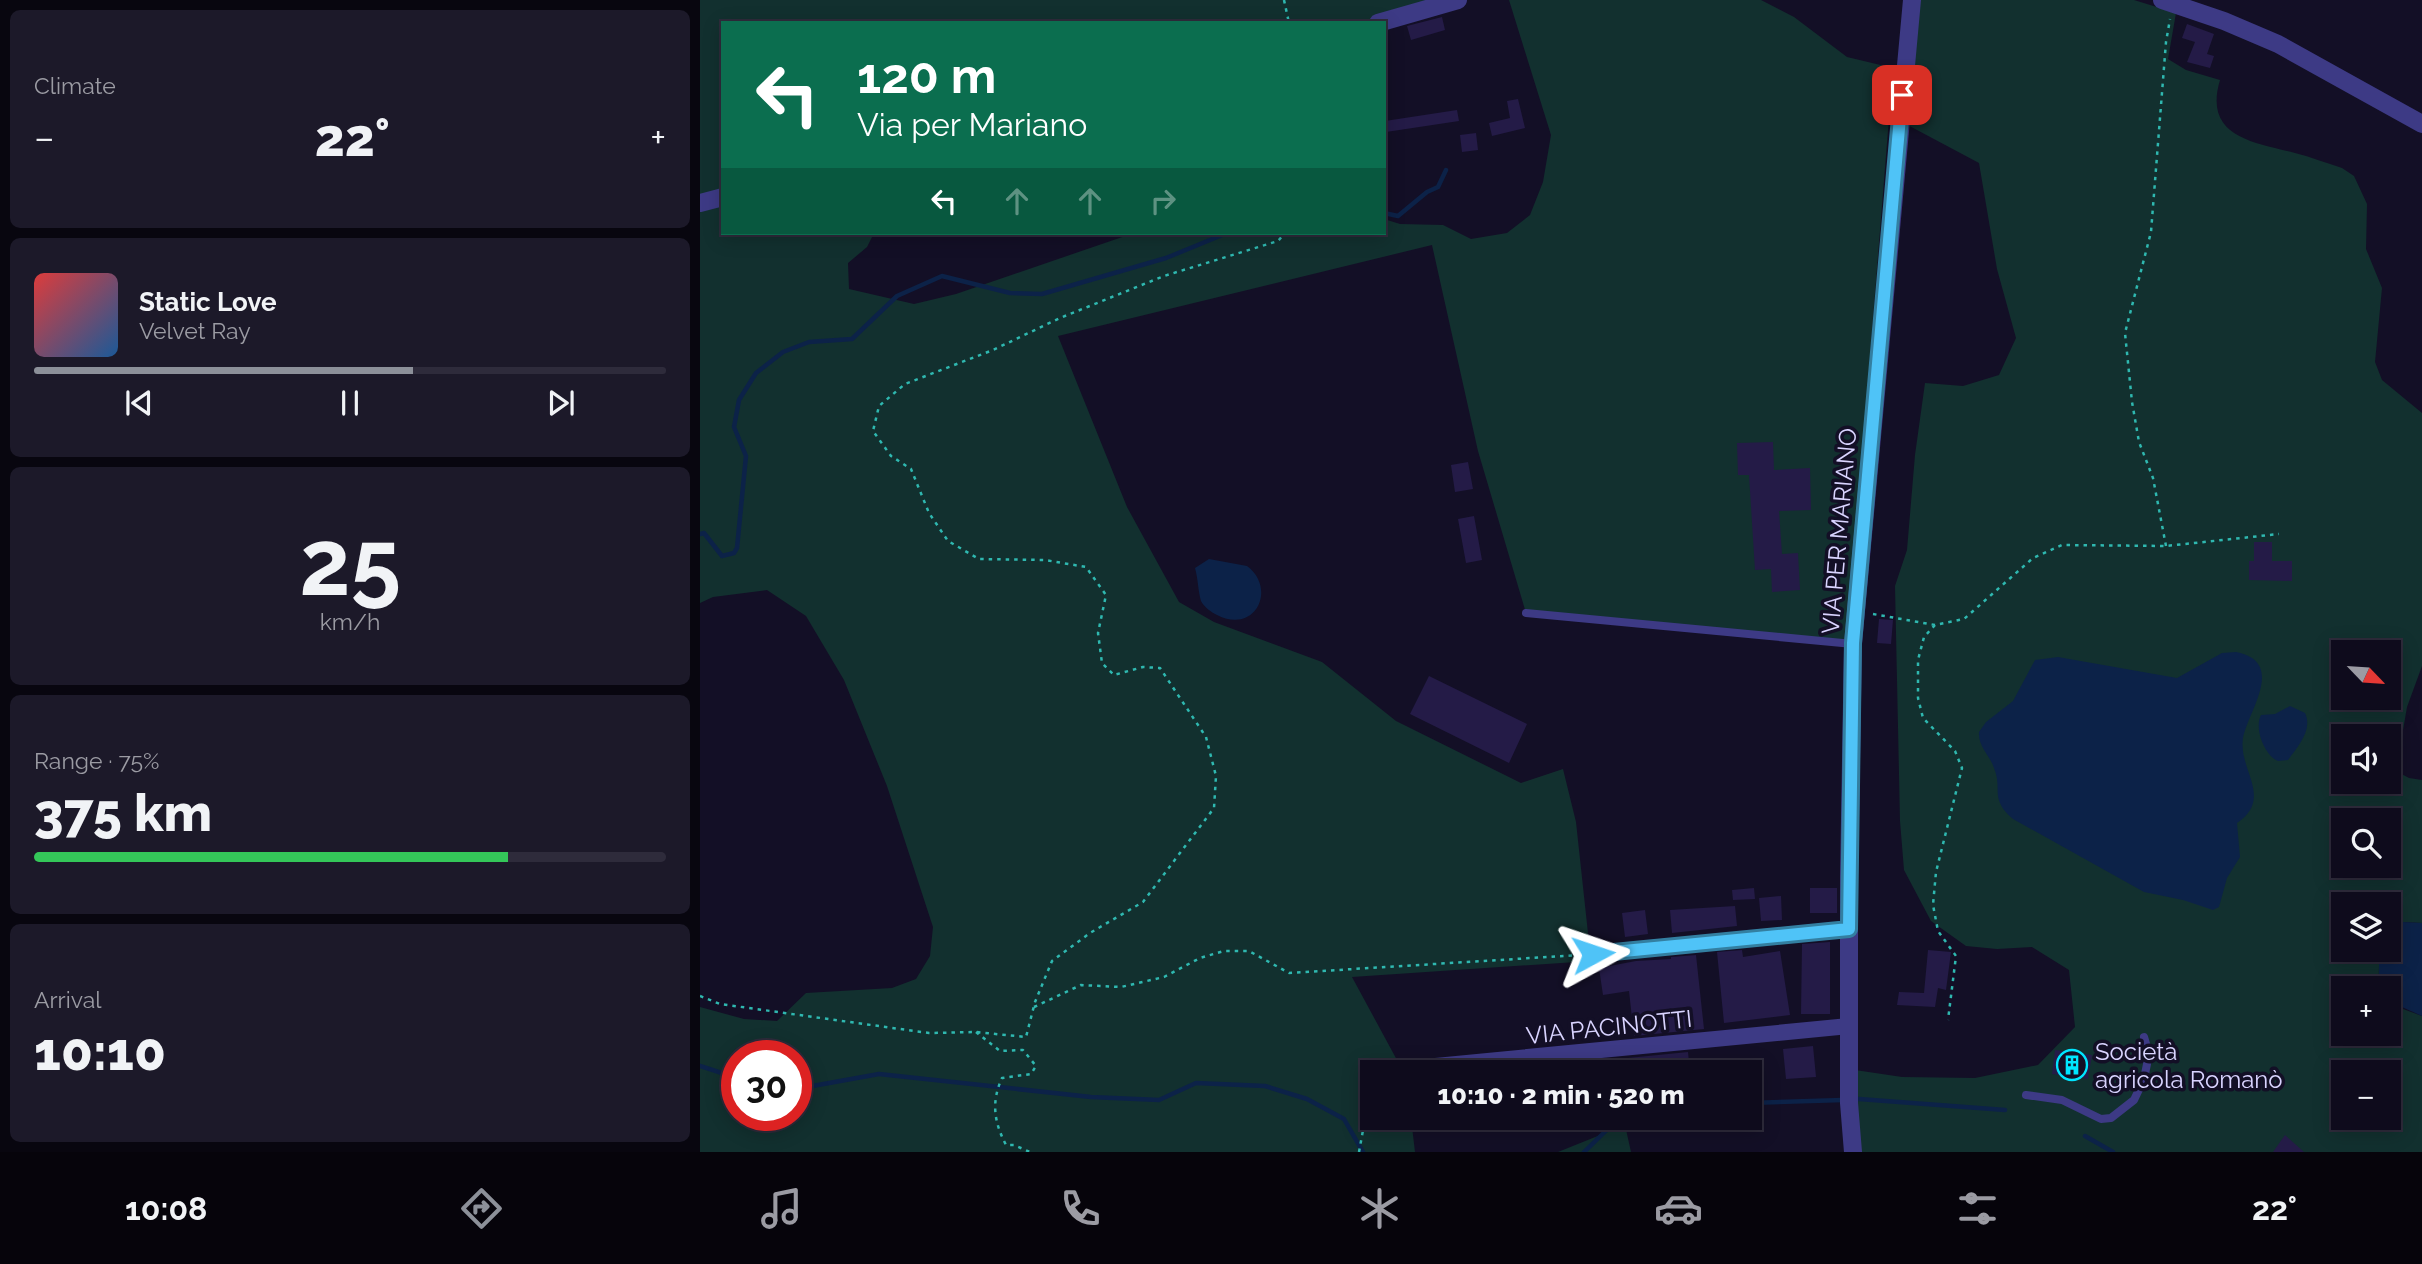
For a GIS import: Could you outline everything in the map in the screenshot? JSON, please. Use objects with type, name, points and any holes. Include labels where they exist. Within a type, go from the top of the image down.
[{"type":"street","points":[[1385,21],[1458,0]]},
{"type":"street","name":"VIA PER MARIANO","points":[[1853,1152],[1849,1103],[1849,929],[1853,643],[1912,0]]},
{"type":"street","points":[[2168,2],[2224,21],[2278,44],[2422,124]]},
{"type":"street","points":[[700,203],[721,198]]},
{"type":"street","points":[[1593,954],[1849,929]]},
{"type":"street","name":"VIA PACINOTTI","points":[[1497,1060],[1849,1026]]},
{"type":"lane","points":[[1526,614],[1853,643]]},
{"type":"lane","points":[[2026,1095],[2062,1100],[2101,1119],[2111,1118],[2134,1100],[2144,1079],[2149,1054],[2144,1037]]},
{"type":"path","points":[[1284,0],[1289,21]]},
{"type":"path","points":[[2166,546],[2153,478],[2139,442],[2125,333],[2151,232],[2168,2]]},
{"type":"path","points":[[700,996],[720,1004],[929,1033],[976,1032],[1026,1037],[1034,1007],[1052,961],[1090,933],[1143,902],[1214,808],[1216,776],[1206,737],[1160,668],[1143,667],[1114,675],[1102,663],[1098,633],[1106,594],[1086,567],[1045,560],[979,559],[948,541],[929,513],[911,469],[891,456],[873,431],[879,406],[905,384],[993,350],[1060,318],[1164,276],[1278,241],[1283,235]]},
{"type":"path","points":[[1856,611],[1935,625],[1964,619],[2033,558],[2062,545],[2166,546],[2278,534]]},
{"type":"path","points":[[1935,625],[1924,637],[1918,660],[1919,698],[1923,718],[1955,751],[1962,768],[1936,872],[1933,905],[1938,931],[1956,956],[1948,1020]]},
{"type":"path","points":[[1034,1007],[1081,985],[1121,987],[1164,977],[1200,958],[1224,951],[1249,951],[1289,973],[1593,954]]},
{"type":"path","points":[[976,1032],[1000,1051],[1023,1050],[1036,1066],[1031,1074],[1002,1079],[994,1097],[997,1128],[1006,1145],[1014,1145],[1030,1152]]},
{"type":"path","points":[[1359,1152],[1363,1130]]},
{"type":"green space","points":[[700,0],[1456,0],[1383,21],[721,21],[721,235],[873,235],[867,247],[848,263],[849,289],[914,304],[956,294],[1128,235],[1386,235],[1386,220],[1400,224],[1443,225],[1471,239],[1507,233],[1530,215],[1543,182],[1551,135],[1509,0],[1761,0],[1794,17],[1847,57],[1893,68],[1847,643],[1526,613],[1478,451],[1432,245],[1058,336],[1127,507],[1179,602],[1214,622],[1322,662],[1396,721],[1521,783],[1563,769],[1576,822],[1591,961],[1352,977],[1397,1060],[1360,1060],[1360,1130],[1412,1130],[1415,1152],[700,1152],[700,1007],[744,1019],[777,1021],[806,993],[892,988],[916,979],[930,956],[933,927],[887,786],[844,680],[806,616],[767,590],[713,597],[700,603]]},
{"type":"green space","points":[[1916,0],[2134,0],[2176,13],[2168,59],[2186,70],[2220,80],[2217,99],[2219,114],[2225,125],[2235,134],[2342,168],[2354,176],[2367,204],[2366,249],[2382,288],[2375,362],[2382,380],[2422,413],[2422,666],[2407,707],[2401,742],[2401,724],[2331,724],[2331,794],[2401,794],[2401,774],[2422,780],[2422,923],[2401,923],[2401,892],[2331,892],[2331,962],[2379,962],[2379,976],[2331,976],[2331,1046],[2401,1046],[2401,1008],[2422,1016],[2422,1152],[1859,1152],[1855,1070],[1902,1077],[1975,1078],[2038,1065],[2075,1027],[2069,970],[2032,947],[1997,949],[1966,946],[1931,921],[1904,870],[1900,821],[1895,586],[1907,550],[1915,455],[1925,383],[1963,386],[1999,375],[2016,338],[1997,269],[1979,163],[1902,122]]},
{"type":"green space","points":[[1613,1130],[1626,1130],[1631,1152],[1558,1152]]},
{"type":"water","points":[[1209,559],[1247,566],[1256,575],[1261,596],[1252,614],[1231,620],[1215,614],[1202,603],[1195,568]]},
{"type":"water","points":[[2236,652],[2251,657],[2259,666],[2262,676],[2243,738],[2245,761],[2254,794],[2253,804],[2237,823],[2240,857],[2227,878],[2219,907],[2213,910],[2183,900],[2144,892],[2013,819],[2001,805],[1996,776],[1980,742],[1979,732],[1986,722],[2013,701],[2035,660],[2058,657],[2177,678],[2222,653]]},
{"type":"water","points":[[2290,706],[2305,713],[2306,732],[2288,760],[2278,761],[2265,747],[2259,720],[2261,715],[2275,714]]},
{"type":"water","points":[[2401,923],[2422,923],[2422,1016],[2401,1007],[2401,976],[2379,976],[2379,962],[2401,962]]},
{"type":"building","points":[[1442,17],[1445,30],[1411,40],[1407,26]]},
{"type":"building","points":[[2187,24],[2214,34],[2207,54],[2214,56],[2210,68],[2187,62],[2195,42],[2182,38]]},
{"type":"building","points":[[1518,99],[1525,128],[1492,136],[1489,123],[1510,118],[1507,101]]},
{"type":"building","points":[[1457,110],[1459,121],[1386,132],[1386,121]]},
{"type":"building","points":[[1476,133],[1478,150],[1462,152],[1460,135]]},
{"type":"building","points":[[1773,442],[1774,470],[1810,468],[1811,510],[1779,511],[1782,554],[1798,553],[1800,590],[1772,592],[1771,569],[1755,570],[1749,475],[1738,475],[1737,443]]},
{"type":"building","points":[[1468,462],[1473,489],[1455,492],[1451,465]]},
{"type":"building","points":[[1474,516],[1482,560],[1466,563],[1458,519]]},
{"type":"building","points":[[2254,542],[2272,542],[2272,561],[2292,561],[2292,581],[2249,580],[2249,561],[2254,561]]},
{"type":"building","points":[[1879,619],[1893,620],[1891,644],[1877,643]]},
{"type":"building","points":[[1429,676],[1527,724],[1509,763],[1410,714]]},
{"type":"building","points":[[1754,888],[1755,899],[1733,900],[1732,890]]},
{"type":"building","points":[[1810,888],[1837,888],[1837,913],[1810,913]]},
{"type":"building","points":[[1781,896],[1782,920],[1761,921],[1759,898]]},
{"type":"building","points":[[1735,906],[1737,926],[1672,933],[1670,910]]},
{"type":"building","points":[[1645,910],[1648,934],[1625,937],[1622,913]]},
{"type":"building","points":[[1830,942],[1830,1014],[1801,1014],[1802,944]]},
{"type":"building","points":[[1742,950],[1743,957],[1780,951],[1790,1015],[1724,1023],[1717,952]]},
{"type":"building","points":[[1928,950],[1951,952],[1946,990],[1938,988],[1935,1007],[1897,1005],[1899,992],[1924,993]]},
{"type":"building","points":[[1696,955],[1704,1029],[1634,1036],[1629,991],[1603,995],[1599,968]]},
{"type":"building","points":[[1813,1046],[1816,1077],[1786,1079],[1783,1049]]},
{"type":"building","name":"Società agricola Romanò","points":[[2055,1050],[2092,1055],[2088,1079],[2052,1074]]},
{"type":"building","points":[[1688,1052],[1689,1060],[1618,1060]]},
{"type":"building","points":[[2285,1135],[2304,1152],[2273,1152]]},
{"type":"waterway","points":[[1386,213],[1398,216],[1427,192],[1438,187],[1446,170]]},
{"type":"waterway","points":[[700,534],[704,533],[722,556],[734,553],[737,548],[746,456],[734,427],[739,400],[756,373],[783,352],[809,342],[852,339],[897,296],[942,276],[1010,293],[1042,294],[1166,258],[1222,235]]},
{"type":"waterway","points":[[700,1066],[721,1073]]},
{"type":"waterway","points":[[812,1086],[879,1074],[1091,1097],[1159,1100],[1196,1083],[1265,1086],[1307,1099],[1344,1119],[1363,1152]]},
{"type":"waterway","points":[[1859,1099],[2005,1110]]},
{"type":"waterway","points":[[1762,1103],[1843,1100]]},
{"type":"waterway","points":[[1584,1152],[1607,1130]]},
{"type":"waterway","points":[[2085,1136],[2113,1152]]},
{"type":"place","name":"Società agricola Romanò","points":[[2072,1065]]},
{"type":"route","points":[[1593,954],[1849,929],[1853,643],[1902,95]]}]
